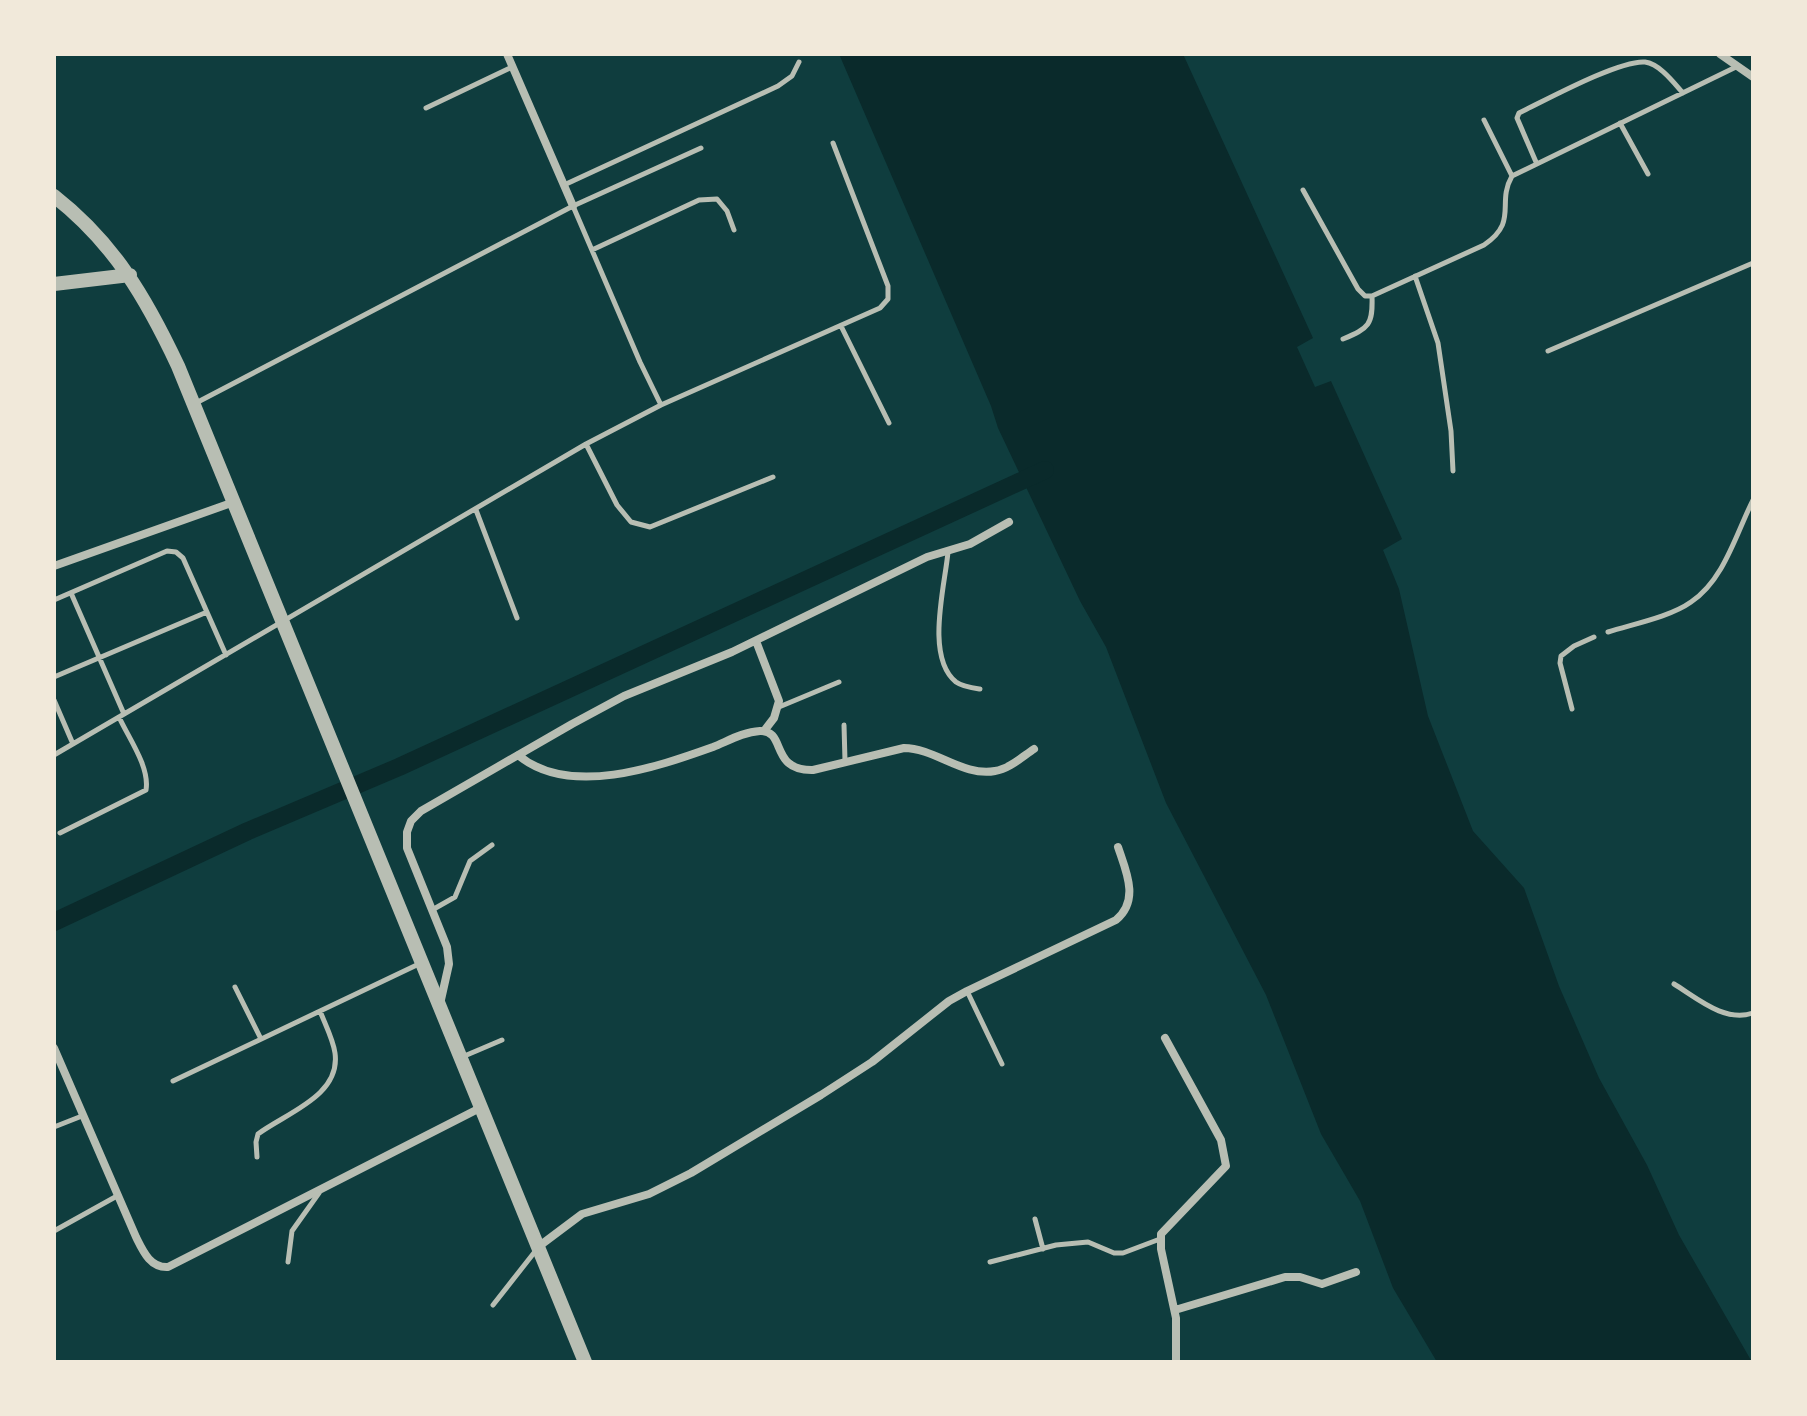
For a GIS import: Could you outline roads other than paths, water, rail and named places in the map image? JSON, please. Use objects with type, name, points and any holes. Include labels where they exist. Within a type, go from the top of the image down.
[{"type":"street","points":[[507,54],[573,206]]},
{"type":"street","points":[[1720,54],[1753,77]]},
{"type":"street","points":[[54,196],[97,233],[130,275],[158,325],[235,502],[585,1362]]},
{"type":"street","points":[[54,284],[130,275]]},
{"type":"street","points":[[54,566],[235,502]]},
{"type":"street","points":[[440,1006],[449,964],[447,947],[407,848],[411,821],[421,811],[624,696],[756,641],[912,564],[970,544],[1009,522]]},
{"type":"street","points":[[756,641],[779,707],[764,731]]},
{"type":"street","points":[[518,755],[530,765],[547,772],[565,777],[587,777],[671,761],[749,732],[764,731],[773,735],[786,763],[798,770],[813,770],[904,748],[919,748],[976,771],[995,771],[1034,749]]},
{"type":"street","points":[[538,1247],[582,1214],[649,1194],[730,1150],[872,1062],[949,1001],[1031,958],[1105,927],[1122,914],[1130,896],[1129,879],[1118,847]]},
{"type":"street","points":[[1165,1038],[1221,1140],[1226,1166],[1163,1230],[1160,1239],[1175,1310],[1176,1362]]},
{"type":"street","points":[[54,1048],[143,1250],[156,1266],[164,1267],[482,1107]]},
{"type":"street","points":[[1175,1310],[1285,1277],[1300,1277],[1322,1284],[1356,1272]]},
{"type":"lane","points":[[563,185],[778,86],[792,76],[799,62]]},
{"type":"lane","points":[[1536,162],[1517,118],[1519,113],[1550,98],[1626,64],[1648,62],[1667,75],[1683,93]]},
{"type":"lane","points":[[1303,190],[1358,289],[1365,296],[1372,296],[1484,245],[1499,235],[1505,218],[1508,183],[1512,176],[1738,66]]},
{"type":"lane","points":[[426,108],[512,67]]},
{"type":"lane","points":[[1484,120],[1512,176]]},
{"type":"lane","points":[[1620,123],[1648,174]]},
{"type":"lane","points":[[54,755],[586,444],[661,405],[880,308],[888,299],[888,286],[833,143]]},
{"type":"lane","points":[[193,405],[573,206],[701,148]]},
{"type":"lane","points":[[592,250],[699,200],[717,199],[727,211],[734,230]]},
{"type":"lane","points":[[573,206],[661,405]]},
{"type":"lane","points":[[1548,351],[1753,263]]},
{"type":"lane","points":[[1415,276],[1438,343],[1451,431],[1453,471]]},
{"type":"lane","points":[[1343,339],[1368,327],[1373,316],[1372,296]]},
{"type":"lane","points":[[841,326],[889,423]]},
{"type":"lane","points":[[586,444],[617,505],[631,522],[650,527],[773,477]]},
{"type":"lane","points":[[1608,632],[1690,604],[1707,589],[1720,570],[1753,500]]},
{"type":"lane","points":[[476,510],[517,618]]},
{"type":"lane","points":[[54,600],[167,551],[176,552],[183,558],[226,655]]},
{"type":"lane","points":[[948,552],[938,636],[944,663],[953,680],[980,689]]},
{"type":"lane","points":[[60,833],[146,790],[147,782],[71,593]]},
{"type":"lane","points":[[54,677],[207,612]]},
{"type":"lane","points":[[1572,709],[1560,663],[1561,656],[1594,637]]},
{"type":"lane","points":[[779,707],[839,682]]},
{"type":"lane","points":[[54,700],[73,744]]},
{"type":"lane","points":[[844,725],[845,761]]},
{"type":"lane","points":[[432,910],[455,897],[470,861],[492,845]]},
{"type":"lane","points":[[173,1081],[422,962]]},
{"type":"lane","points":[[1674,984],[1732,1016],[1753,1013]]},
{"type":"lane","points":[[235,987],[261,1039]]},
{"type":"lane","points":[[967,991],[1002,1064]]},
{"type":"lane","points":[[257,1157],[258,1134],[315,1098],[331,1078],[335,1052],[320,1011]]},
{"type":"lane","points":[[461,1057],[502,1040]]},
{"type":"lane","points":[[54,1127],[83,1115]]},
{"type":"lane","points":[[288,1262],[292,1231],[322,1189]]},
{"type":"lane","points":[[54,1231],[118,1196]]},
{"type":"lane","points":[[1035,1219],[1043,1249]]},
{"type":"lane","points":[[990,1262],[1088,1242],[1114,1253],[1123,1253],[1160,1239]]},
{"type":"lane","points":[[493,1305],[538,1247]]},
{"type":"water","points":[[839,54],[1183,54],[1313,338],[1297,347],[1315,387],[1331,381],[1402,539],[1383,550],[1399,589],[1428,716],[1473,831],[1524,888],[1559,986],[1599,1078],[1647,1165],[1679,1235],[1752,1362],[1437,1362],[1393,1288],[1360,1201],[1321,1134],[1266,995],[1166,803],[1106,647],[1080,601],[998,428]]},
{"type":"waterway","points":[[54,922],[1045,470]]}]
